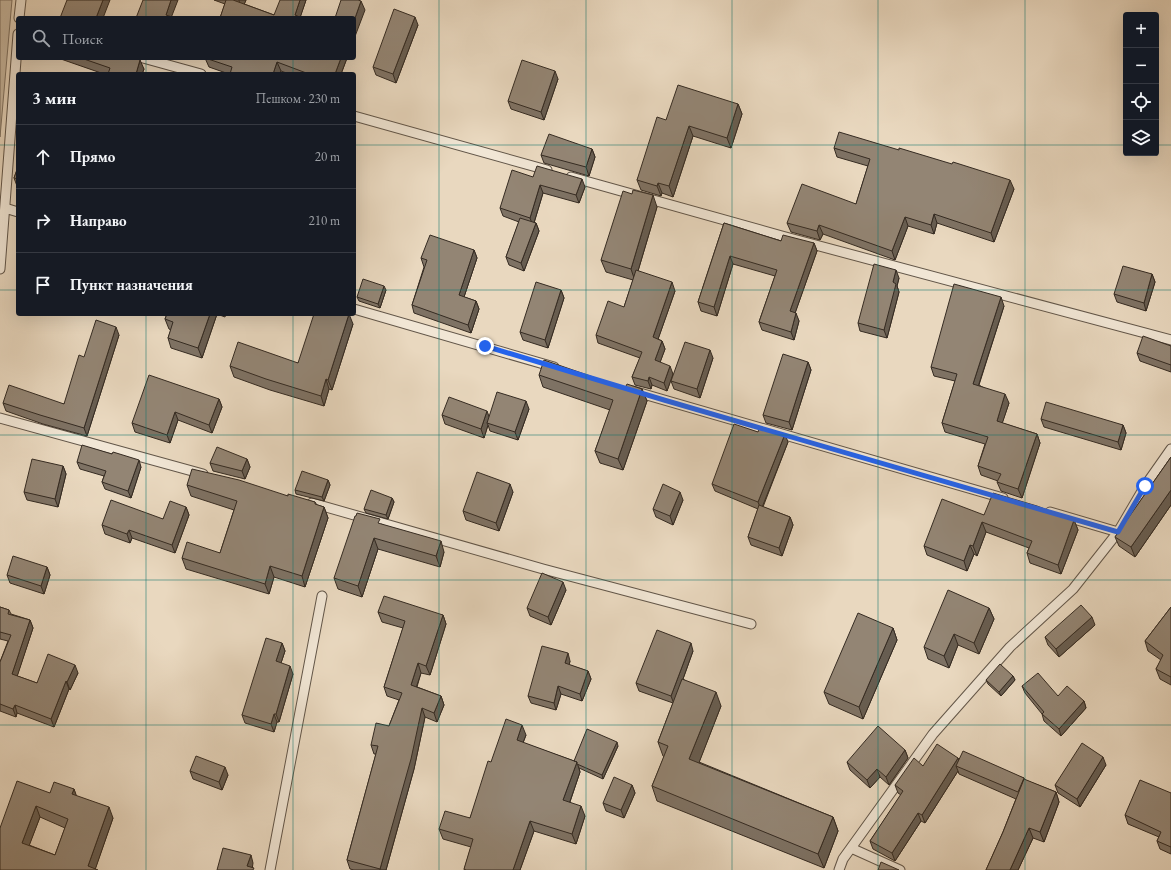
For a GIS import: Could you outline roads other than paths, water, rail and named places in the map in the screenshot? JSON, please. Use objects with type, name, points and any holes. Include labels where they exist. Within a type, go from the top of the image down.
[{"type":"lane","points":[[19,16],[21,0]]},
{"type":"lane","points":[[0,269],[16,60]]},
{"type":"lane","points":[[150,60],[194,72]]},
{"type":"lane","points":[[356,117],[790,238],[1171,340]]},
{"type":"lane","points":[[5,208],[16,211]]},
{"type":"lane","points":[[356,310],[560,369]]},
{"type":"lane","points":[[627,389],[1012,501]]},
{"type":"lane","points":[[0,418],[208,475]]},
{"type":"lane","points":[[839,870],[843,859],[933,734],[1010,647],[1073,589],[1118,532],[1145,486],[1170,454]]},
{"type":"lane","points":[[301,500],[544,569],[751,624]]},
{"type":"lane","points":[[1042,510],[1118,532]]},
{"type":"lane","points":[[270,870],[322,596]]},
{"type":"lane","points":[[851,848],[900,870]]}]
